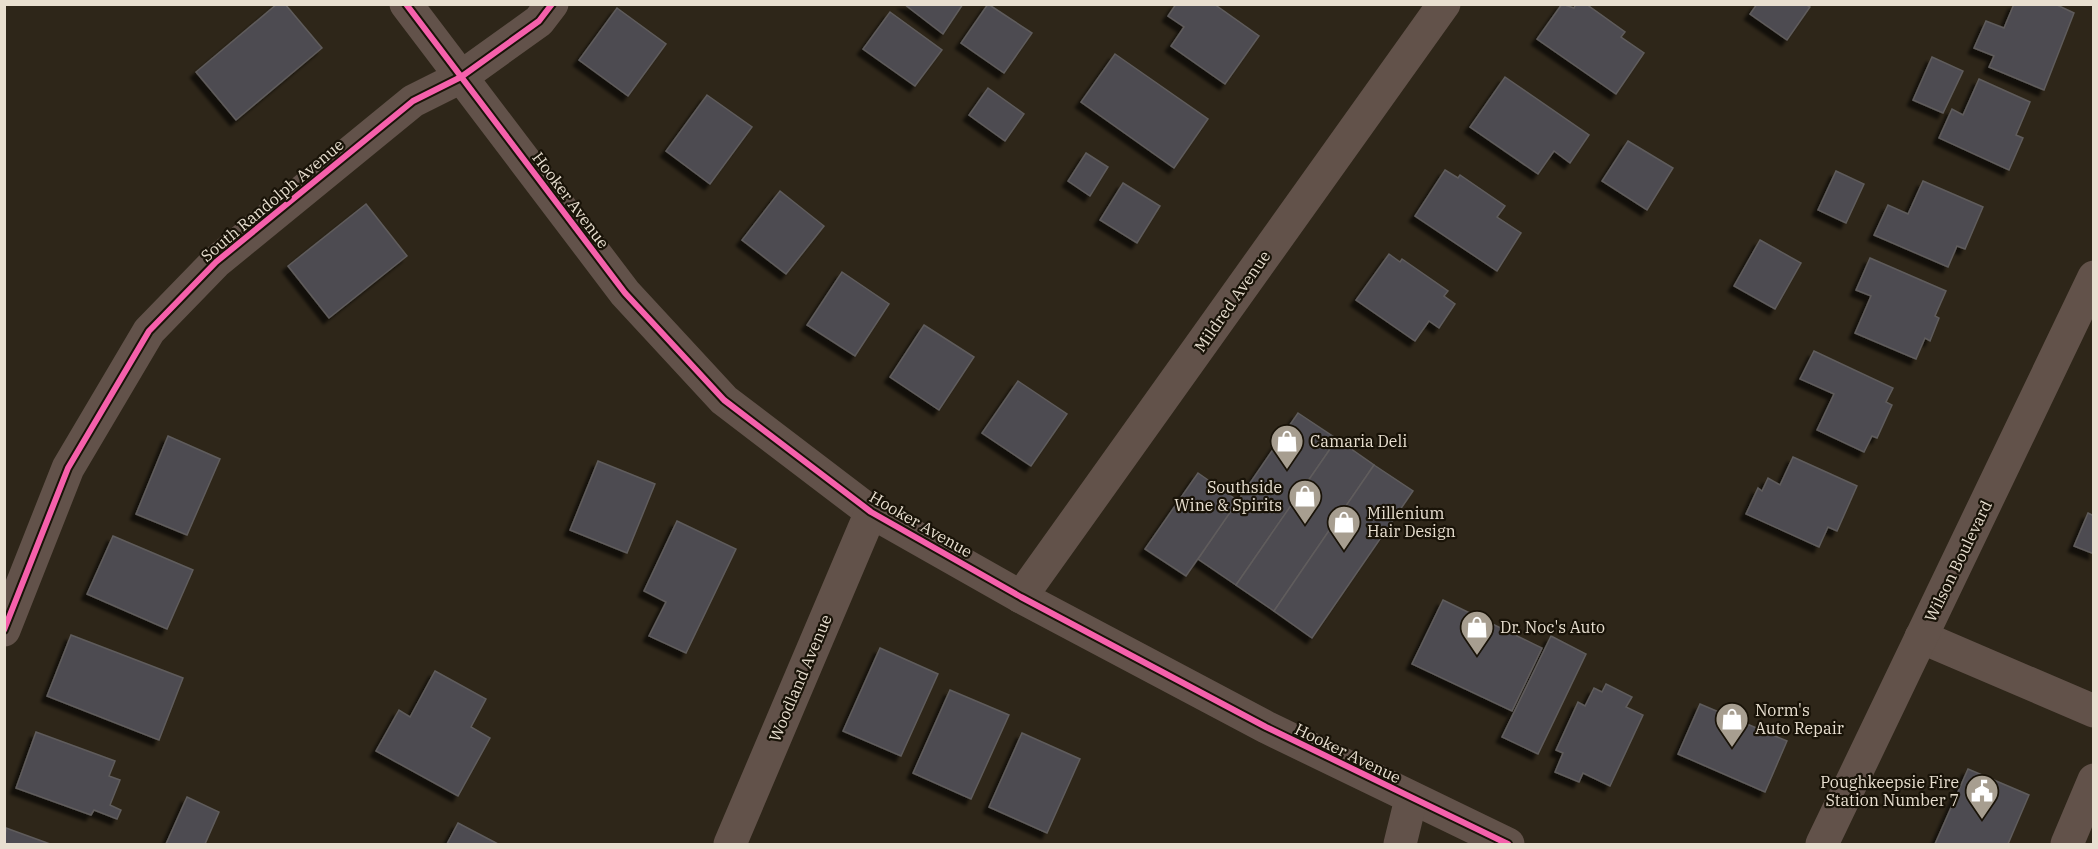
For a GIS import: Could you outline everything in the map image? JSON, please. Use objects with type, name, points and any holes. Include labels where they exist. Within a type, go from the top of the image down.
[{"type":"street","name":"Hooker Avenue","points":[[406,4],[625,293],[724,400],[871,512],[1021,597],[1266,727],[1508,844]]},
{"type":"street","name":"South Randolph Avenue","points":[[4,630],[68,468],[149,331],[216,262],[413,101],[460,77],[539,21],[552,4]]},
{"type":"street","name":"Mildred Avenue","points":[[1021,597],[1444,4]]},
{"type":"street","name":"Wilson Boulevard","points":[[1822,844],[2094,277]]},
{"type":"street","name":"Woodland Avenue","points":[[730,844],[871,512]]},
{"type":"street","points":[[1922,637],[2094,711]]},
{"type":"street","points":[[2067,844],[2094,780]]},
{"type":"street","points":[[1400,844],[1411,799]]},
{"type":"building","points":[[277,4],[285,4],[322,48],[236,120],[196,72]]},
{"type":"building","points":[[904,4],[963,4],[943,34]]},
{"type":"building","points":[[988,4],[1032,33],[1004,73],[961,43]]},
{"type":"building","points":[[1176,4],[1214,4],[1259,36],[1225,84],[1171,46],[1184,27],[1168,16]]},
{"type":"building","points":[[1562,4],[1574,8],[1576,4],[1586,4],[1625,32],[1621,37],[1644,53],[1616,94],[1537,39]]},
{"type":"building","points":[[1757,4],[1805,4],[1810,7],[1787,40],[1750,14]]},
{"type":"building","points":[[2014,4],[2055,4],[2074,13],[2044,90],[1989,67],[1994,56],[1974,48],[1986,21],[2004,28]]},
{"type":"building","points":[[617,8],[666,44],[628,96],[579,60]]},
{"type":"building","points":[[890,12],[942,50],[915,86],[863,49]]},
{"type":"building","points":[[1115,54],[1208,119],[1174,168],[1081,102]]},
{"type":"building","points":[[1932,57],[1963,71],[1943,113],[1913,100]]},
{"type":"building","points":[[1505,77],[1589,135],[1570,163],[1554,151],[1538,174],[1470,127]]},
{"type":"building","points":[[1979,79],[2030,102],[2016,135],[2023,138],[2009,170],[1939,138],[1952,109],[1963,115]]},
{"type":"building","points":[[988,88],[1024,114],[1005,141],[969,115]]},
{"type":"building","points":[[707,95],[752,127],[710,184],[666,151]]},
{"type":"building","points":[[1628,141],[1673,168],[1647,210],[1602,181]]},
{"type":"building","points":[[1086,153],[1108,167],[1090,196],[1068,181]]},
{"type":"building","points":[[1445,170],[1458,178],[1460,175],[1505,206],[1497,217],[1521,233],[1497,271],[1415,216]]},
{"type":"building","points":[[1836,171],[1864,184],[1846,223],[1818,210]]},
{"type":"building","points":[[1923,181],[1983,207],[1965,249],[1957,246],[1948,267],[1874,235],[1888,205],[1908,214]]},
{"type":"building","points":[[1123,183],[1160,206],[1137,243],[1100,220]]},
{"type":"building","points":[[780,191],[824,226],[786,274],[742,240]]},
{"type":"building","points":[[366,204],[407,256],[329,318],[288,266]]},
{"type":"building","points":[[1760,240],[1801,263],[1775,309],[1734,286]]},
{"type":"building","points":[[1389,254],[1400,262],[1402,259],[1448,291],[1444,296],[1455,304],[1439,328],[1429,321],[1415,341],[1356,300]]},
{"type":"building","points":[[1870,258],[1946,291],[1935,316],[1939,318],[1930,341],[1925,338],[1916,359],[1855,333],[1871,296],[1856,290]]},
{"type":"building","points":[[842,272],[889,304],[855,356],[807,325]]},
{"type":"building","points":[[924,325],[974,357],[939,410],[890,377]]},
{"type":"building","points":[[1814,351],[1893,388],[1886,402],[1892,405],[1877,438],[1872,436],[1864,452],[1817,430],[1834,394],[1800,379]]},
{"type":"building","points":[[1018,381],[1067,414],[1031,466],[982,433]]},
{"type":"building","name":"Camaria Deli","points":[[1298,413],[1337,439],[1236,585],[1198,559]]},
{"type":"building","points":[[168,436],[220,459],[187,535],[136,514]]},
{"type":"building","name":"Southside Wine & Spirits","points":[[1337,439],[1374,465],[1274,611],[1236,585]]},
{"type":"building","points":[[1793,457],[1857,486],[1837,531],[1828,527],[1819,547],[1746,514],[1758,488],[1762,491],[1768,478],[1780,485]]},
{"type":"building","points":[[598,461],[655,484],[627,553],[570,530]]},
{"type":"building","name":"Millenium Hair Design","points":[[1374,465],[1413,491],[1312,638],[1274,611]]},
{"type":"building","points":[[1198,473],[1238,501],[1186,576],[1145,549]]},
{"type":"building","points":[[2088,513],[2094,516],[2094,554],[2074,546]]},
{"type":"building","points":[[677,521],[736,549],[686,653],[649,636],[666,602],[644,591]]},
{"type":"building","points":[[113,536],[193,570],[167,629],[87,594]]},
{"type":"building","name":"Dr. Noc's Auto","points":[[1443,600],[1542,648],[1512,711],[1412,664]]},
{"type":"building","points":[[71,635],[183,678],[159,740],[47,696]]},
{"type":"building","points":[[1551,636],[1586,654],[1538,754],[1502,737]]},
{"type":"building","points":[[880,648],[938,674],[901,756],[843,731]]},
{"type":"building","points":[[435,671],[486,699],[471,727],[490,738],[458,796],[376,751],[399,710],[410,717]]},
{"type":"building","points":[[1606,684],[1632,697],[1626,707],[1643,715],[1610,786],[1583,773],[1579,782],[1555,772],[1563,753],[1556,750],[1578,702],[1585,706],[1594,688],[1602,692]]},
{"type":"building","points":[[950,690],[1009,715],[971,799],[913,773]]},
{"type":"building","name":"Norm's Auto Repair","points":[[1700,704],[1787,741],[1765,792],[1678,754]]},
{"type":"building","points":[[36,732],[115,761],[109,776],[120,780],[110,805],[121,810],[117,819],[94,810],[91,815],[16,788]]},
{"type":"building","points":[[1022,733],[1080,759],[1047,833],[989,807]]},
{"type":"building","name":"Poughkeepsie Fire Station Number 7","points":[[1968,769],[2029,795],[2008,844],[1935,844]]},
{"type":"building","points":[[187,797],[219,812],[205,844],[166,844]]},
{"type":"building","points":[[458,823],[498,844],[447,844]]},
{"type":"building","points":[[6,828],[50,844],[4,844]]},
{"type":"cycle path","points":[[406,4],[625,293],[724,400],[871,512],[1021,597],[1266,727],[1508,844]]},
{"type":"cycle path","points":[[4,630],[68,468],[149,331],[216,262],[413,101],[461,77],[539,21],[552,4]]},
{"type":"place","name":"Camaria Deli","points":[[1287,470]]},
{"type":"place","name":"Southside Wine & Spirits","points":[[1305,525]]},
{"type":"place","name":"Millenium Hair Design","points":[[1344,551]]},
{"type":"place","name":"Dr. Noc's Auto","points":[[1477,656]]},
{"type":"place","name":"Norm's Auto Repair","points":[[1732,748]]},
{"type":"place","name":"Poughkeepsie Fire Station Number 7","points":[[1982,820]]}]
